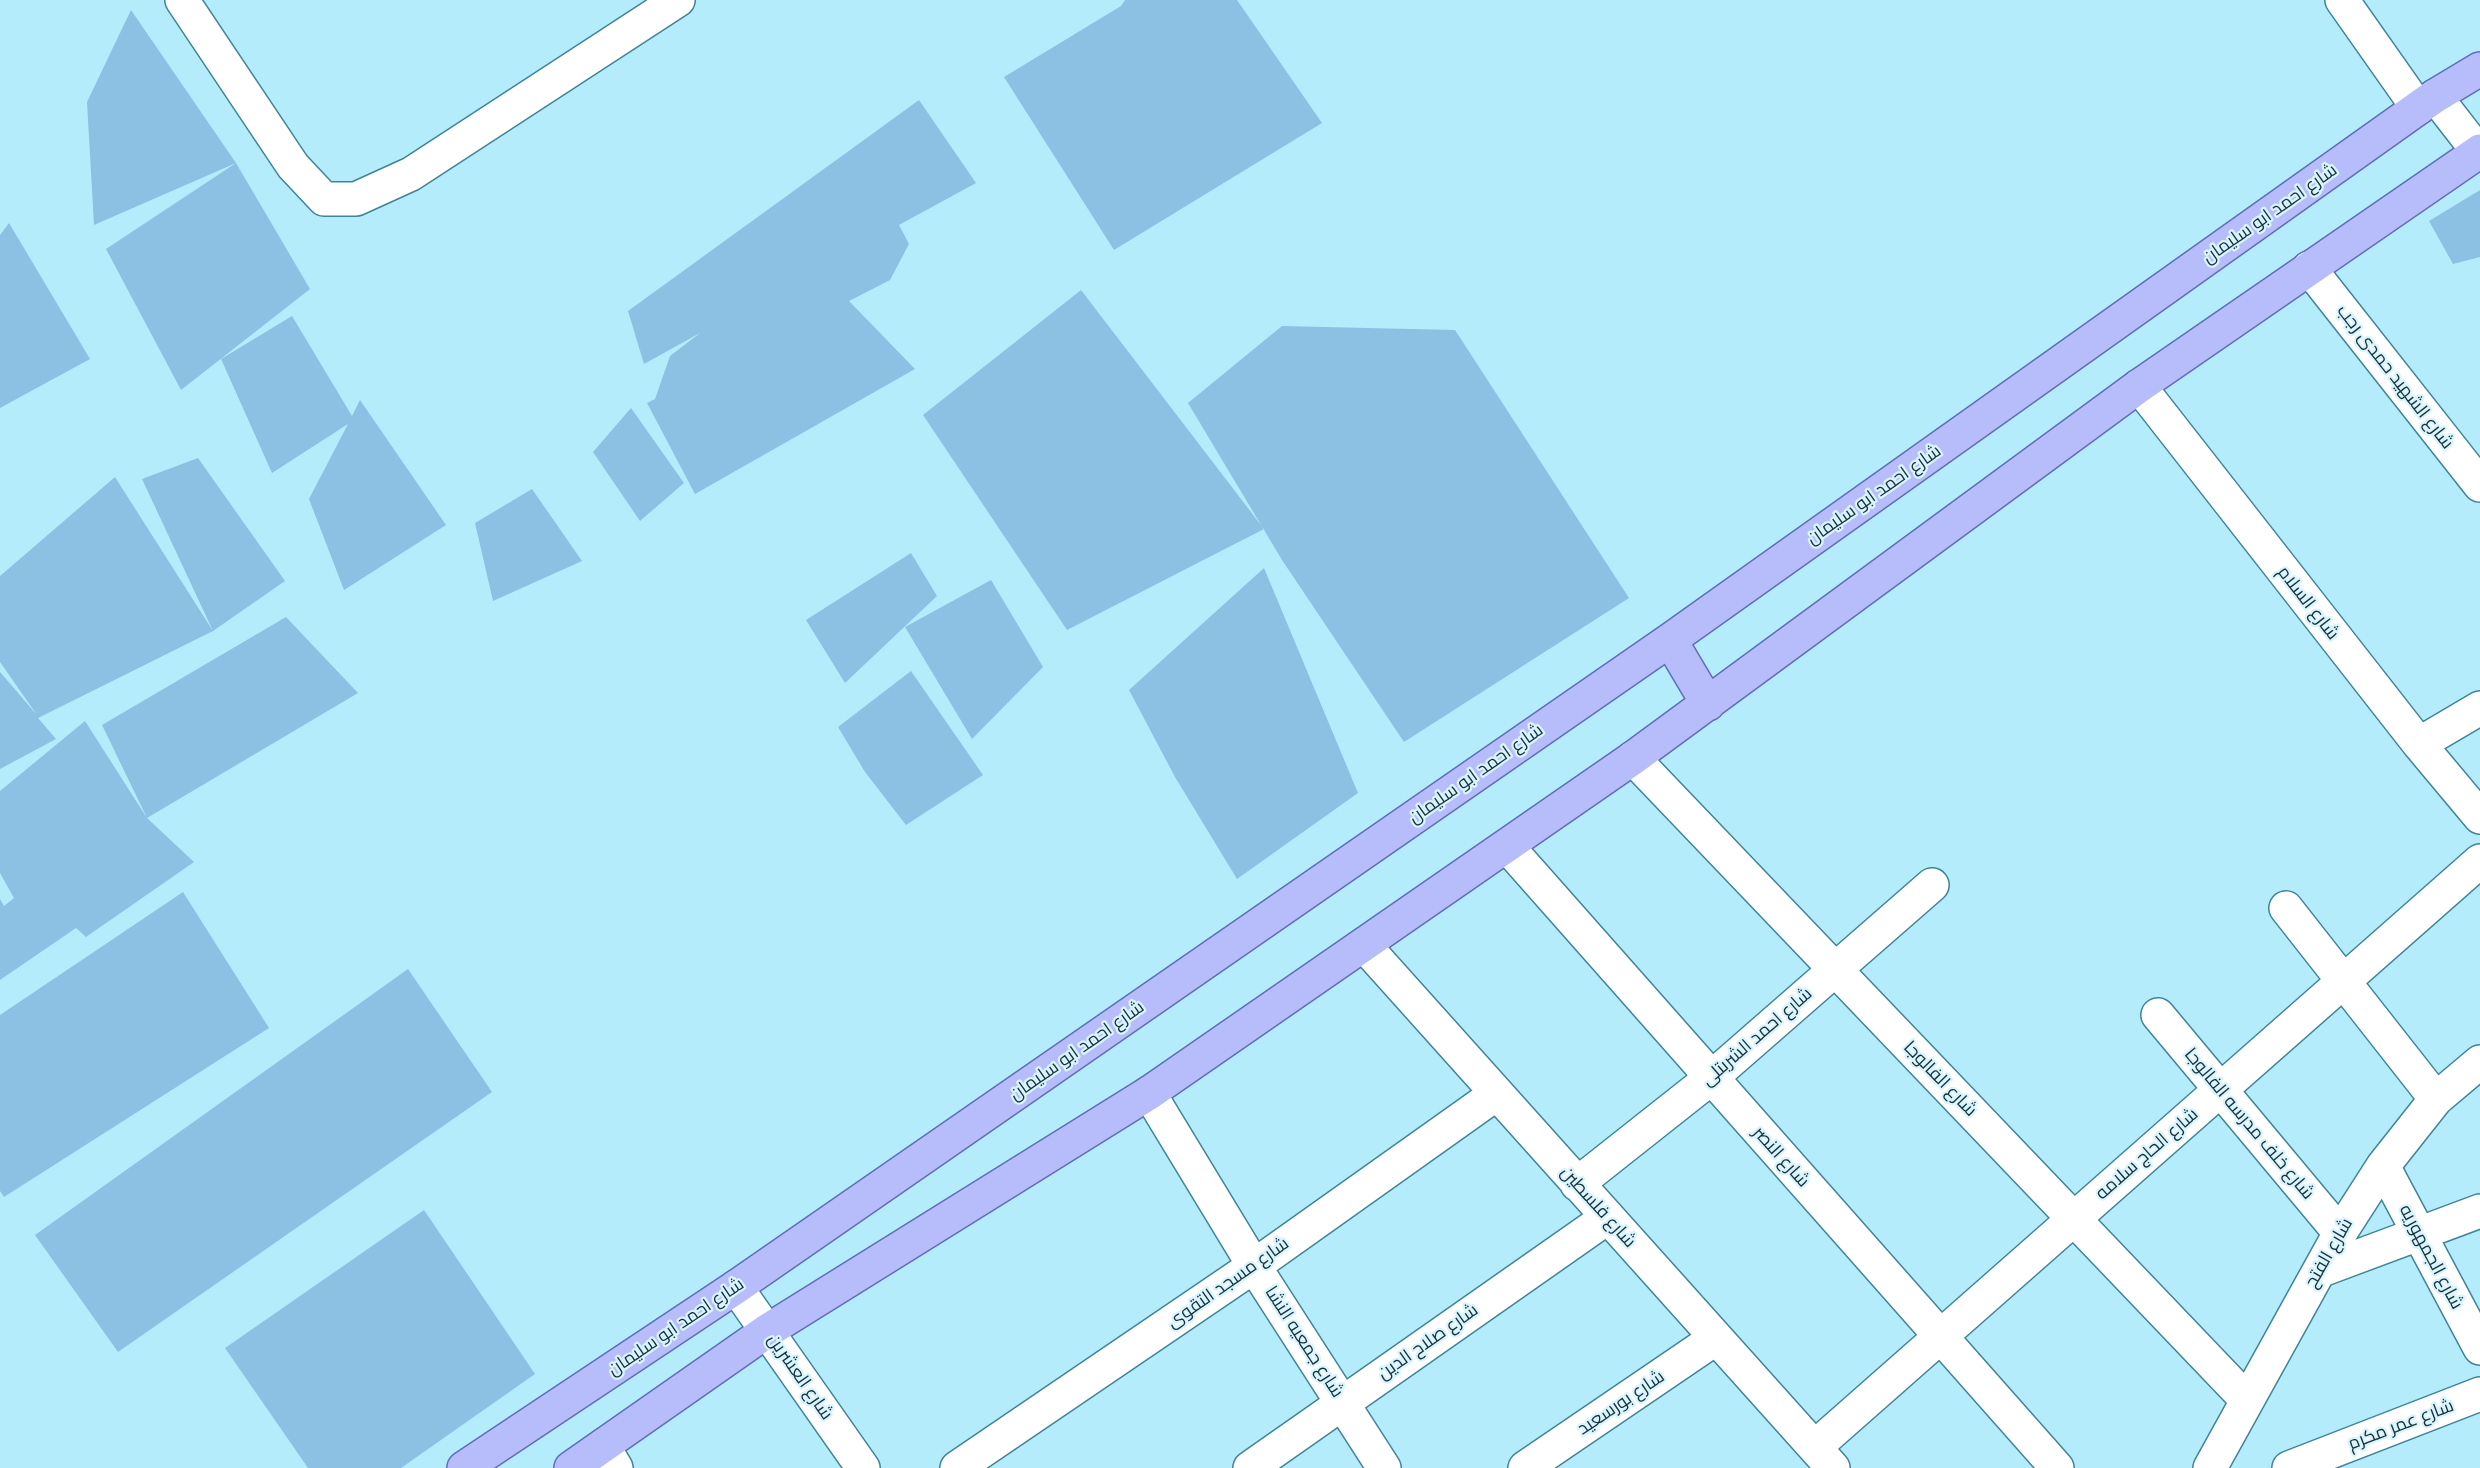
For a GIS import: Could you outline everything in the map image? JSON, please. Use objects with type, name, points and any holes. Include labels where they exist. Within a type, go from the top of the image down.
[{"type":"main road","name":"شارع احمد ابو سليمان","points":[[464,1468],[736,1287],[1670,639],[2427,102],[2480,69]]},
{"type":"main road","points":[[571,1468],[610,1457],[768,1331],[1149,1093],[1364,945],[1708,704],[2139,386],[2479,152]]},
{"type":"main road","points":[[1670,639],[1708,704]]},
{"type":"street","points":[[182,0],[293,166],[324,199],[356,199],[411,174],[678,0]]},
{"type":"street","points":[[2342,0],[2427,102],[2479,152]]},
{"type":"street","name":"شارع الشهيد حمدى رجب","points":[[2309,268],[2480,485]]},
{"type":"street","name":"شارع السلام","points":[[2139,386],[2419,744],[2480,817]]},
{"type":"street","points":[[2419,744],[2480,708]]},
{"type":"street","name":"شارع الفالوجا","points":[[1633,758],[2247,1400]]},
{"type":"street","name":"شارع النصر","points":[[1507,846],[2057,1468]]},
{"type":"street","name":"شارع الحاج سلامه","points":[[1824,1458],[1941,1337],[2480,861]]},
{"type":"street","name":"شارع احمد الشربتلى","points":[[1577,1184],[1711,1078],[1932,885]]},
{"type":"street","points":[[2286,908],[2436,1099]]},
{"type":"street","name":"شارع فلسطين","points":[[1364,945],[1824,1458]]},
{"type":"street","name":"شارع خلف مدرسه الفالوجا","points":[[2158,1015],[2340,1233]]},
{"type":"street","name":"شارع الفتح","points":[[2210,1468],[2340,1233],[2383,1166],[2436,1099],[2480,1062]]},
{"type":"street","name":"شارع جمعيه النشا","points":[[1149,1093],[1254,1266],[1384,1468]]},
{"type":"street","name":"شارع مسجد التقوى","points":[[957,1468],[1254,1266],[1496,1094]]},
{"type":"street","name":"شارع الجمهوريه","points":[[2383,1166],[2480,1348]]},
{"type":"street","points":[[2319,1271],[2480,1211]]},
{"type":"street","name":"شارع صلاح الدين","points":[[1250,1468],[1608,1217]]},
{"type":"street","name":"شارع العشرين","points":[[736,1287],[863,1468]]},
{"type":"street","name":"شارع بورسعيد","points":[[1525,1468],[1716,1338]]},
{"type":"street","name":"شارع عمر مكرم","points":[[2289,1468],[2480,1394]]},
{"type":"building","points":[[1125,0],[1237,0],[1322,123],[1114,250],[1004,77],[1121,6]]},
{"type":"building","points":[[131,10],[236,163],[94,225],[87,102]]},
{"type":"building","points":[[919,100],[976,183],[899,225],[909,244],[890,280],[849,301],[915,369],[695,494],[647,403],[655,399],[670,356],[700,333],[644,364],[628,311]]},
{"type":"building","points":[[236,163],[310,289],[181,390],[106,249]]},
{"type":"building","points":[[2480,190],[2480,257],[2453,264],[2429,221]]},
{"type":"building","points":[[9,223],[90,359],[0,408],[0,235]]},
{"type":"building","points":[[1081,290],[1264,529],[1067,630],[923,415]]},
{"type":"building","points":[[292,316],[352,416],[360,400],[446,525],[344,590],[309,499],[348,424],[272,473],[221,359]]},
{"type":"building","points":[[1282,326],[1455,330],[1629,598],[1404,742],[1282,560],[1188,403]]},
{"type":"building","points":[[631,408],[684,483],[640,521],[593,452]]},
{"type":"building","points":[[198,458],[285,581],[213,631],[142,479]]},
{"type":"building","points":[[115,477],[213,631],[38,718],[56,739],[0,769],[0,672],[37,715],[0,662],[0,576]]},
{"type":"building","points":[[532,489],[582,561],[493,601],[475,523]]},
{"type":"building","points":[[911,553],[937,596],[845,683],[806,620]]},
{"type":"building","points":[[1264,568],[1358,793],[1237,879],[1175,777],[1129,690]]},
{"type":"building","points":[[991,580],[1043,667],[972,739],[905,627]]},
{"type":"building","points":[[286,617],[358,693],[147,818],[102,725]]},
{"type":"building","points":[[911,671],[983,775],[906,825],[865,772],[838,727]]},
{"type":"building","points":[[85,721],[147,818],[194,862],[86,937],[76,928],[0,980],[0,899],[4,906],[14,898],[0,873],[0,791]]},
{"type":"building","points":[[183,892],[269,1028],[4,1197],[0,1191],[0,1015]]},
{"type":"building","points":[[408,969],[492,1092],[118,1352],[35,1235]]},
{"type":"building","points":[[424,1210],[535,1374],[401,1468],[308,1468],[225,1348]]}]
